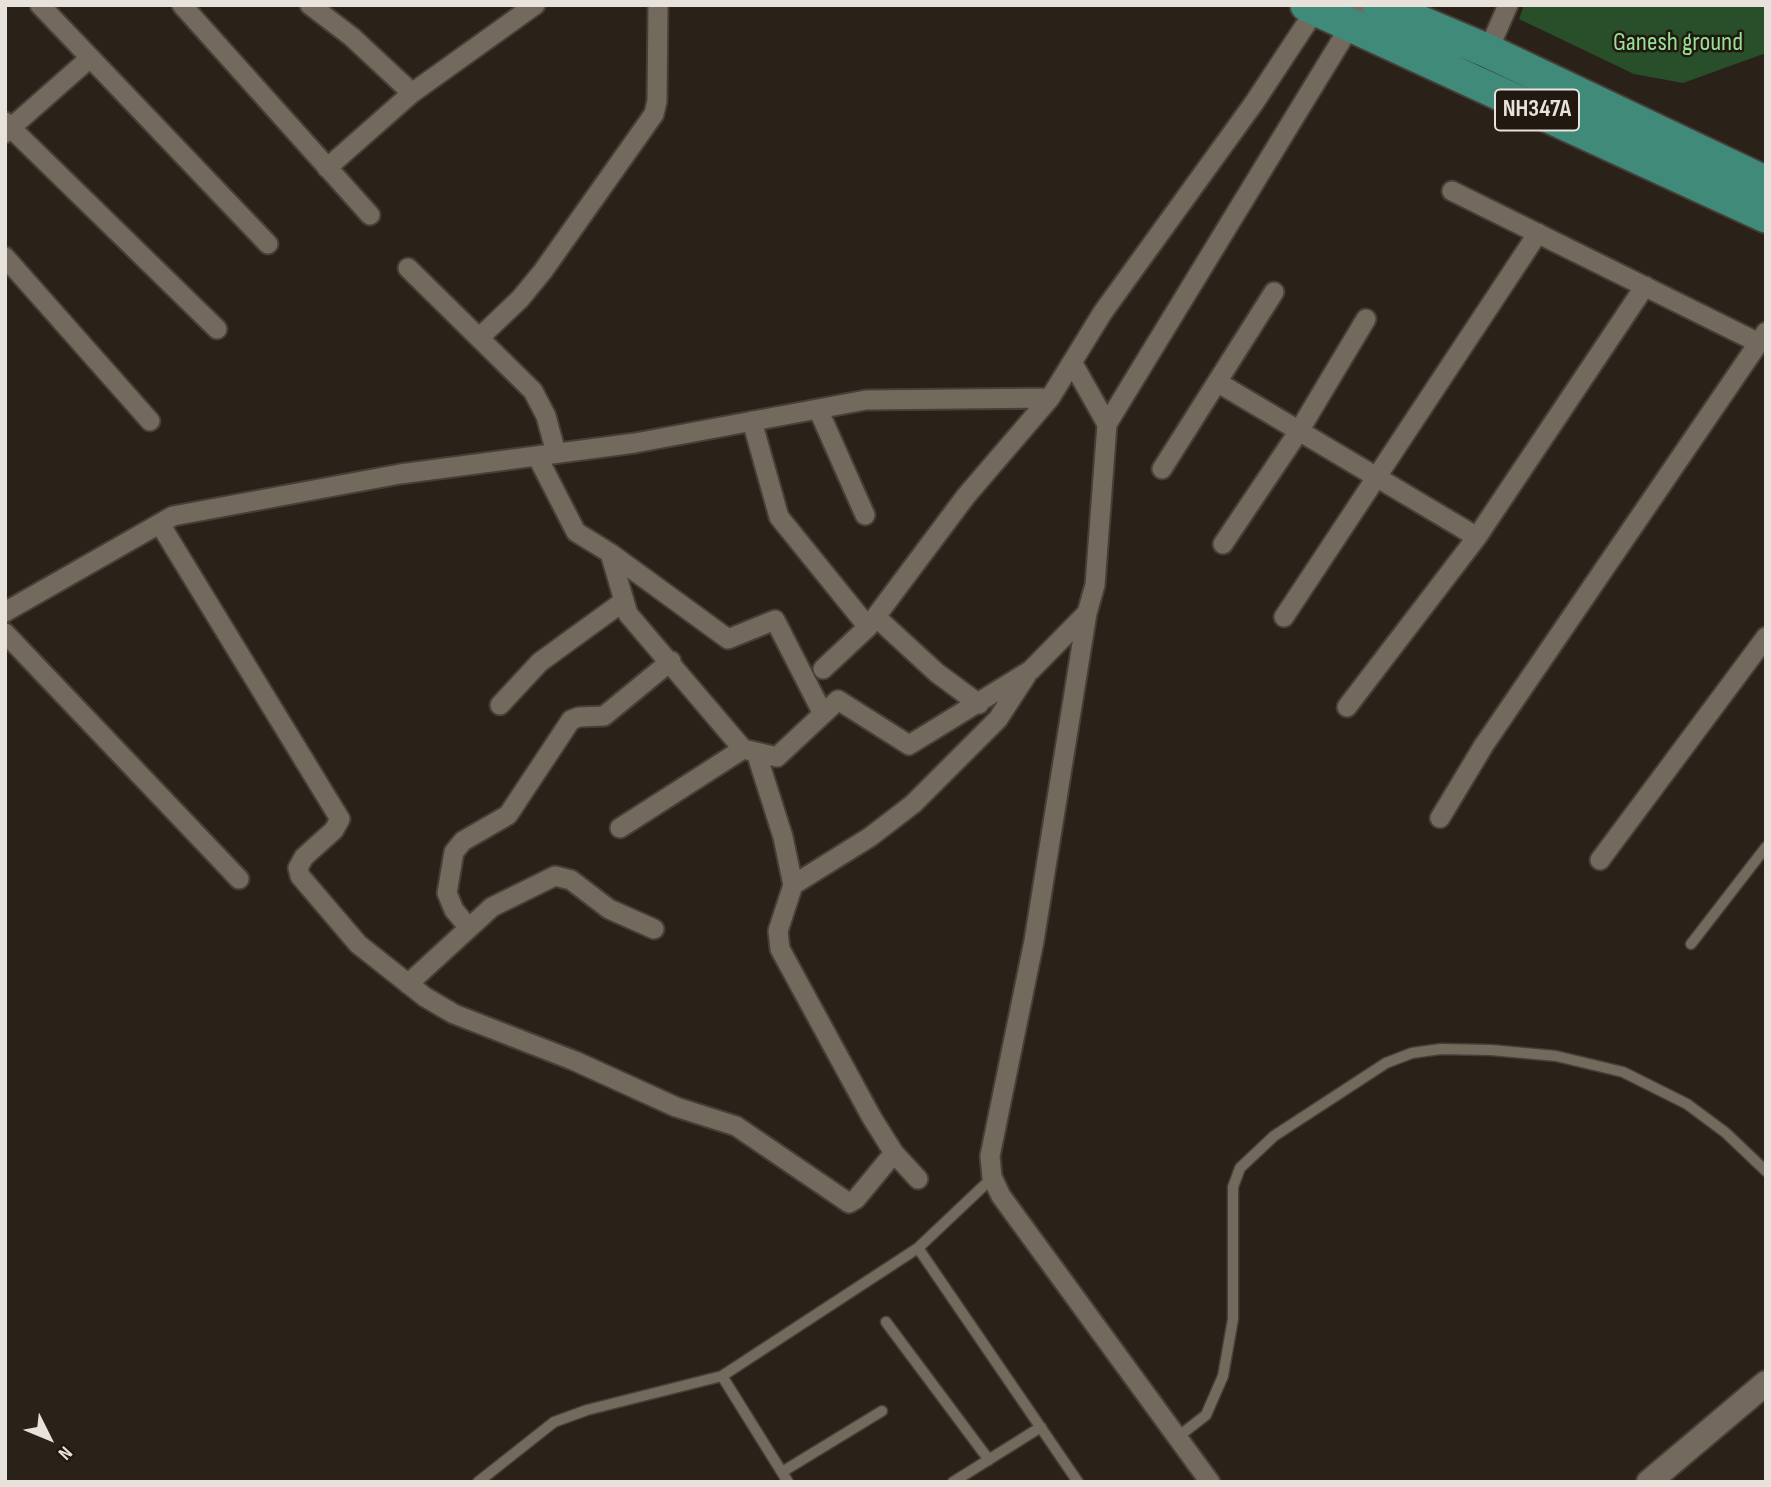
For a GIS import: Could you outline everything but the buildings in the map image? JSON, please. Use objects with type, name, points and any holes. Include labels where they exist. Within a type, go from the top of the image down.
[{"type":"highway","name":"NH347A","points":[[1380,5],[1488,51],[1766,183]]},
{"type":"highway","name":"NH347A","points":[[1312,7],[1357,15],[1766,216]]},
{"type":"street","points":[[40,5],[268,244]]},
{"type":"street","points":[[182,5],[370,215]]},
{"type":"street","points":[[310,5],[352,37],[412,93]]},
{"type":"street","points":[[327,168],[412,93],[536,5]]},
{"type":"street","points":[[479,338],[520,299],[543,271],[654,114],[657,101],[658,5]]},
{"type":"street","points":[[1488,51],[1508,5]]},
{"type":"street","points":[[823,669],[872,622],[966,496],[1049,398],[1103,312],[1254,103],[1312,7]]},
{"type":"street","points":[[1210,1482],[1179,1436],[1001,1196],[992,1177],[990,1156],[1034,941],[1087,613],[1097,571],[1107,424],[1357,15]]},
{"type":"street","points":[[90,58],[7,127],[217,330]]},
{"type":"street","points":[[1440,818],[1485,745],[1762,337],[1645,286],[1452,191]]},
{"type":"street","points":[[1284,617],[1538,233]]},
{"type":"street","points":[[5,257],[150,421]]},
{"type":"street","points":[[408,268],[533,391],[546,416],[546,455],[576,532],[610,553],[728,639],[775,620],[823,714]]},
{"type":"street","points":[[1347,706],[1476,537],[1645,286]]},
{"type":"street","points":[[1162,469],[1275,292]]},
{"type":"street","points":[[1223,544],[1298,431],[1366,319]]},
{"type":"street","points":[[1072,362],[1107,424]]},
{"type":"street","points":[[1217,382],[1476,537]]},
{"type":"street","points":[[5,612],[173,516],[400,474],[635,443],[866,400],[1049,398]]},
{"type":"street","points":[[818,409],[865,515]]},
{"type":"street","points":[[752,421],[779,516],[872,622],[979,704]]},
{"type":"street","points":[[160,524],[340,819],[334,830],[304,857],[298,868],[300,876],[358,944],[408,984],[454,1014],[575,1061],[676,1107],[736,1126],[849,1203],[856,1199],[894,1153]]},
{"type":"street","points":[[610,553],[628,614],[671,661],[698,699],[749,750],[783,837],[793,885],[778,931],[780,949],[849,1078],[894,1153],[918,1179]]},
{"type":"street","points":[[500,705],[540,662],[624,601]]},
{"type":"street","points":[[793,885],[870,837],[913,804],[998,719],[1031,670],[1087,613]]},
{"type":"street","points":[[5,633],[239,879]]},
{"type":"street","points":[[1600,860],[1766,637]]},
{"type":"street","points":[[469,928],[454,910],[447,893],[454,852],[463,841],[508,815],[571,720],[604,716],[671,661]]},
{"type":"street","points":[[620,828],[749,750],[777,757],[838,701],[909,745],[1031,670]]},
{"type":"street","points":[[408,984],[492,907],[555,876],[571,880],[609,909],[653,929]]},
{"type":"street","points":[[1649,1482],[1764,1389]]},
{"type":"lane","points":[[1691,944],[1766,847]]},
{"type":"lane","points":[[1179,1436],[1206,1415],[1223,1376],[1233,1319],[1233,1187],[1240,1168],[1274,1136],[1386,1063],[1412,1053],[1441,1049],[1491,1050],[1556,1056],[1623,1072],[1686,1104],[1726,1133],[1766,1171]]},
{"type":"lane","points":[[478,1482],[554,1422],[587,1410],[722,1376],[918,1248],[992,1177]]},
{"type":"lane","points":[[918,1248],[1078,1482]]},
{"type":"lane","points":[[886,1322],[989,1460]]},
{"type":"lane","points":[[722,1376],[785,1477],[883,1411]]},
{"type":"lane","points":[[953,1482],[1041,1427]]},
{"type":"green space","name":"Ganesh ground","points":[[1524,5],[1766,5],[1766,53],[1683,83],[1634,74],[1519,19]]}]
